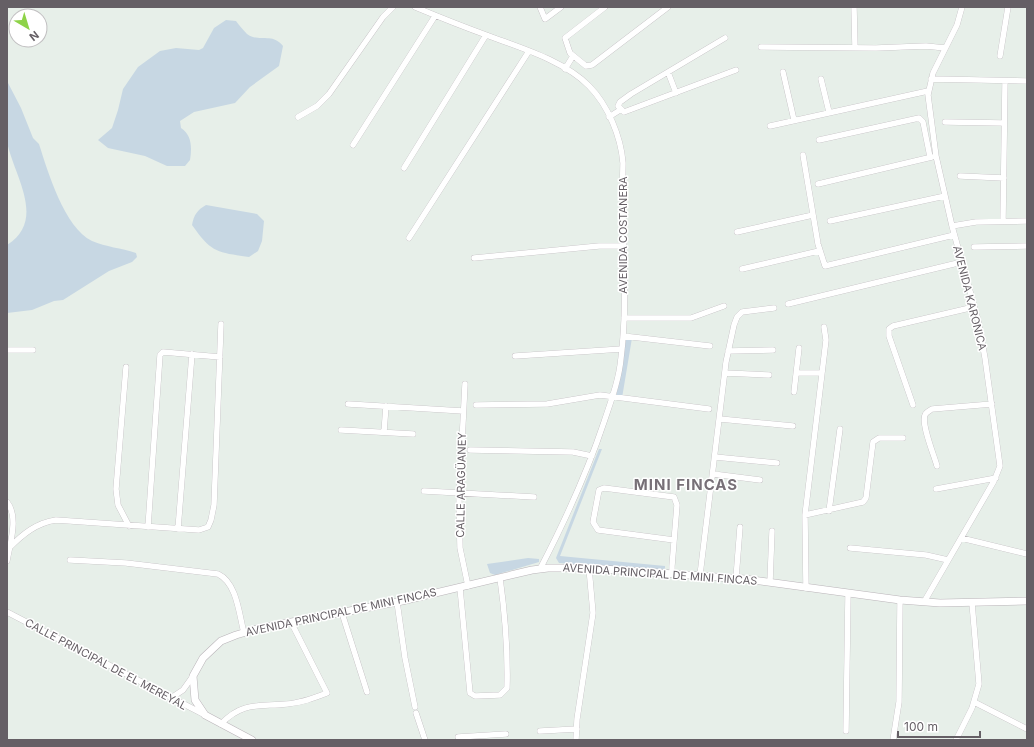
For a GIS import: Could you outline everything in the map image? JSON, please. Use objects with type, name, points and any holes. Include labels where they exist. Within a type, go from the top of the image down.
[{"type":"street","points":[[298,117],[317,106],[330,94],[383,17],[394,7]]},
{"type":"street","name":"AVENIDA COSTANERA","points":[[415,7],[529,51],[565,69],[590,86],[600,100],[609,117],[618,138],[622,155],[624,318],[619,370],[612,398],[592,456],[568,514],[540,569]]},
{"type":"street","points":[[540,7],[545,19],[560,7]]},
{"type":"street","points":[[605,7],[565,38],[567,47],[573,56],[581,63],[589,66],[668,7]]},
{"type":"street","points":[[854,7],[855,48]]},
{"type":"street","name":"AVENIDA KARONICA","points":[[924,602],[996,478],[1000,460],[985,358],[974,306],[954,235],[936,156],[928,91],[931,79],[956,25],[962,7]]},
{"type":"street","points":[[1000,56],[1008,7]]},
{"type":"street","points":[[353,145],[435,16]]},
{"type":"street","points":[[404,168],[486,35]]},
{"type":"street","points":[[620,110],[618,104],[623,100],[725,38]]},
{"type":"street","points":[[761,48],[926,46],[945,48]]},
{"type":"street","points":[[409,238],[529,51]]},
{"type":"street","points":[[565,69],[573,56]]},
{"type":"street","points":[[609,117],[620,110],[624,112],[736,70]]},
{"type":"street","points":[[668,72],[676,93]]},
{"type":"street","points":[[783,72],[794,120]]},
{"type":"street","points":[[821,79],[829,112]]},
{"type":"street","points":[[931,79],[1027,81]]},
{"type":"street","points":[[1003,221],[1005,80]]},
{"type":"street","points":[[770,126],[928,91]]},
{"type":"street","points":[[820,140],[919,118],[923,122],[930,157]]},
{"type":"street","points":[[945,122],[1004,122]]},
{"type":"street","points":[[803,155],[819,251],[824,265],[827,267],[954,235]]},
{"type":"street","points":[[818,184],[936,156]]},
{"type":"street","points":[[960,176],[1004,178]]},
{"type":"street","points":[[830,222],[945,196]]},
{"type":"street","points":[[737,232],[813,215]]},
{"type":"street","points":[[952,226],[1003,221],[1027,221]]},
{"type":"street","points":[[474,258],[599,246],[623,246]]},
{"type":"street","points":[[974,247],[1027,246]]},
{"type":"street","points":[[742,269],[819,251]]},
{"type":"street","points":[[788,304],[962,262]]},
{"type":"street","points":[[624,318],[691,318],[724,306]]},
{"type":"street","points":[[913,405],[889,336],[889,329],[893,326],[974,306]]},
{"type":"street","points":[[700,575],[728,350],[739,314],[744,311],[774,308]]},
{"type":"street","points":[[9,548],[24,533],[47,522],[56,520],[178,529],[206,528],[210,524],[212,514],[221,324]]},
{"type":"street","points":[[806,588],[805,515],[826,340],[824,327]]},
{"type":"street","points":[[623,336],[710,346]]},
{"type":"street","points":[[794,392],[799,348]]},
{"type":"street","points":[[515,356],[622,349]]},
{"type":"street","points":[[7,350],[33,350]]},
{"type":"street","points":[[728,350],[773,350]]},
{"type":"street","points":[[148,527],[160,355],[163,352],[220,357]]},
{"type":"street","points":[[178,529],[192,354]]},
{"type":"street","points":[[126,367],[116,489],[118,505],[129,526]]},
{"type":"street","points":[[725,373],[769,375]]},
{"type":"street","points":[[796,373],[822,373]]},
{"type":"street","name":"CALLE ARAGÜANEY","points":[[465,384],[459,494],[460,548],[468,586]]},
{"type":"street","points":[[476,405],[547,404],[594,396],[709,409]]},
{"type":"street","points":[[348,404],[463,411]]},
{"type":"street","points":[[937,466],[925,425],[924,418],[926,412],[932,409],[992,404]]},
{"type":"street","points":[[384,432],[386,406]]},
{"type":"street","points":[[720,419],[793,426]]},
{"type":"street","points":[[829,511],[840,429]]},
{"type":"street","points":[[341,430],[413,434]]},
{"type":"street","points":[[805,515],[829,511],[863,502],[866,498],[873,442],[879,438],[903,438]]},
{"type":"street","points":[[470,450],[573,452],[592,456]]},
{"type":"street","points":[[715,457],[777,463]]},
{"type":"street","points":[[713,474],[760,480]]},
{"type":"street","points":[[936,489],[996,478]]},
{"type":"street","points":[[672,574],[677,505],[674,496],[604,488],[599,490],[593,522],[598,530],[674,540]]},
{"type":"street","points":[[424,491],[534,497]]},
{"type":"street","points":[[7,502],[13,513],[7,561]]},
{"type":"street","points":[[736,578],[740,527]]},
{"type":"street","points":[[770,582],[772,531]]},
{"type":"street","points":[[961,538],[1027,554]]},
{"type":"street","points":[[850,548],[926,554],[948,560]]},
{"type":"street","points":[[70,560],[126,563],[218,574],[226,579],[232,589],[244,633]]},
{"type":"street","points":[[576,740],[576,729],[593,613],[589,568]]},
{"type":"street","name":"AVENIDA PRINCIPAL DE MINI FINCAS","points":[[193,676],[200,663],[216,644],[228,637],[292,622],[397,602],[540,569],[589,568],[736,578],[848,594],[924,602],[972,603],[1027,601]]},
{"type":"street","points":[[460,588],[470,693],[475,696],[500,695],[507,688],[505,619],[500,578]]},
{"type":"street","points":[[846,731],[848,594]]},
{"type":"street","points":[[893,740],[899,702],[900,600]]},
{"type":"street","points":[[397,602],[406,665],[424,740]]},
{"type":"street","points":[[956,740],[974,702],[979,684],[972,603]]},
{"type":"street","name":"CALLE PRINCIPAL DE EL MEREYAL","points":[[7,612],[205,715]]},
{"type":"street","points":[[342,613],[367,692]]},
{"type":"street","points":[[221,724],[231,714],[250,706],[288,704],[303,701],[326,693],[292,622]]},
{"type":"street","points":[[171,698],[183,690],[193,676]]},
{"type":"street","points":[[193,676],[195,700],[205,715],[252,740]]},
{"type":"street","points":[[974,702],[1027,729]]},
{"type":"street","points":[[540,731],[576,729]]},
{"type":"street","points":[[458,737],[506,734]]},
{"type":"shaded area","points":[[226,20],[236,21],[247,34],[252,37],[270,38],[279,42],[283,46],[279,66],[250,87],[235,103],[194,112],[180,121],[181,128],[187,134],[191,146],[190,160],[185,166],[167,166],[145,156],[108,148],[98,140],[112,128],[123,89],[138,67],[160,51],[176,48],[199,50],[203,48],[214,28]]},
{"type":"shaded area","points":[[7,81],[21,108],[33,138],[39,144],[58,198],[73,224],[82,234],[92,241],[136,253],[137,257],[132,262],[109,271],[63,300],[54,301],[32,310],[7,313],[7,245],[19,235],[25,223],[26,210],[25,197],[6,136]]},
{"type":"shaded area","points":[[206,205],[257,214],[264,221],[262,241],[258,251],[249,257],[229,254],[216,250],[210,246],[192,225],[196,213]]},
{"type":"shaded area","points":[[626,338],[632,338],[622,398],[616,397]]},
{"type":"shaded area","points":[[599,449],[602,449],[560,556],[665,566],[665,570],[559,563],[556,558]]},
{"type":"shaded area","points":[[528,558],[539,559],[539,562],[495,575],[490,573],[487,564]]},
{"type":"district","name":"MINI FINCAS","points":[[686,485]]}]
